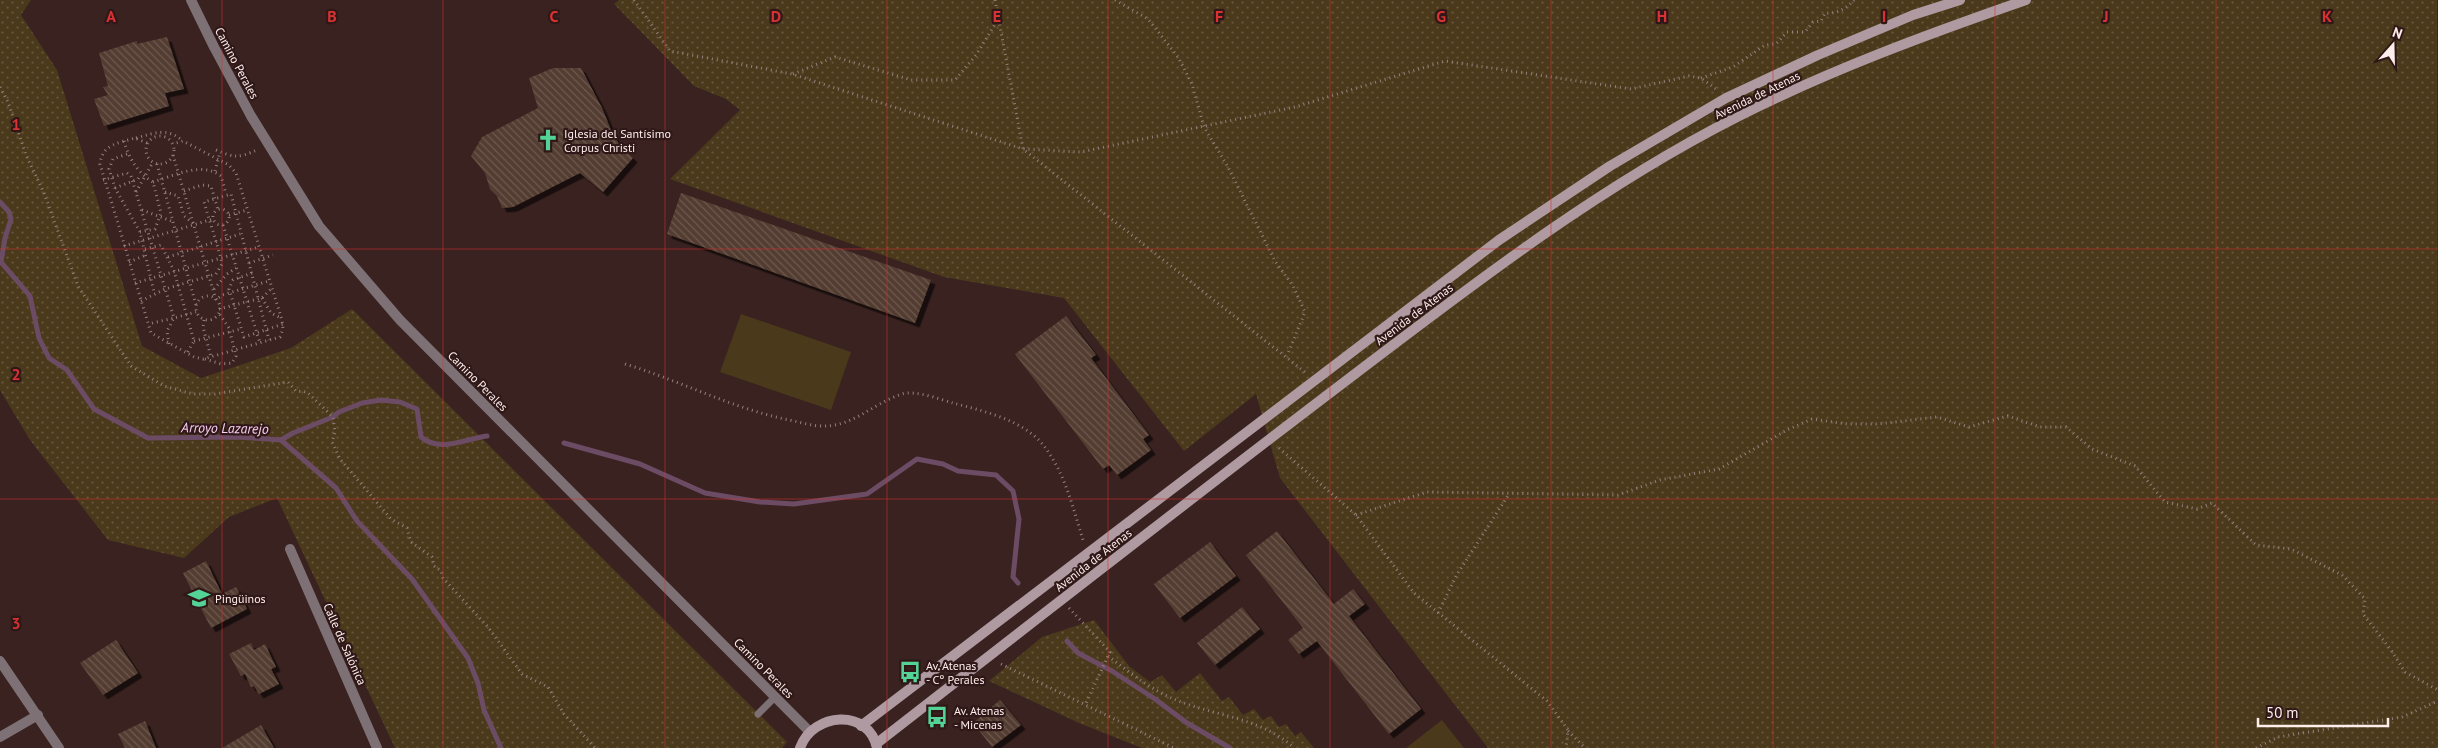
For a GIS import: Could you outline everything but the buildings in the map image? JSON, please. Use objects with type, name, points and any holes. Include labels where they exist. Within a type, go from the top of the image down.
[{"type":"main road","name":"Avenida de Atenas","points":[[861,726],[1314,379],[1499,240],[1610,166],[1726,98],[1827,51],[1913,16],[1960,0]]},
{"type":"main road","name":"Avenida de Atenas","points":[[876,746],[1269,439],[1508,258],[1642,170],[1737,117],[1828,74],[1924,36],[2026,0]]},
{"type":"main road","points":[[800,748],[809,731],[820,723],[834,719],[848,720],[861,726],[876,746]]},
{"type":"street","name":"Camino Perales","points":[[191,0],[214,47],[269,145],[319,226],[400,320],[809,731]]},
{"type":"street","name":"Calle de Salónica","points":[[290,549],[378,748]]},
{"type":"street","points":[[0,661],[59,748]]},
{"type":"street","points":[[0,737],[38,715]]},
{"type":"lane","points":[[758,714],[775,696]]},
{"type":"path","points":[[634,0],[670,51],[792,74],[1023,149],[1081,152],[1295,107],[1446,61],[1631,89],[1689,76],[1701,78],[1734,67],[1765,46],[1776,44],[1787,32],[1805,32],[1813,22],[1822,21],[1825,13],[1832,14],[1847,8],[1854,0]]},
{"type":"path","points":[[995,0],[997,21],[1023,149],[1314,379]]},
{"type":"path","points":[[1115,0],[1148,19],[1178,57],[1192,84],[1204,127],[1228,167],[1275,261],[1294,286],[1305,312],[1287,356]]},
{"type":"path","points":[[792,74],[835,57],[911,80],[955,80],[976,55],[997,21]]},
{"type":"path","points":[[1701,78],[1726,98]]},
{"type":"path","points":[[0,87],[8,102],[26,155],[44,193],[78,286],[131,366],[164,386],[193,394],[215,394],[288,382],[296,391],[307,392],[333,417],[335,432],[332,442],[340,459],[391,519],[407,528],[412,542],[432,557],[434,566],[441,571],[443,578],[488,627],[522,674],[548,687],[564,714],[596,748]]},
{"type":"path","points":[[204,320],[196,312],[187,268],[161,180],[154,163],[146,153],[147,144],[158,136],[167,137],[173,144],[173,155],[219,311],[226,320],[236,350],[236,356],[232,363],[221,364],[204,359],[187,353],[151,333],[103,180],[100,164],[103,152],[112,145],[164,131],[176,135],[183,142],[229,165],[236,173],[283,324],[282,333],[280,337],[236,350],[204,359]]},
{"type":"path","points":[[136,138],[147,144]]},
{"type":"path","points":[[124,141],[127,154],[143,176],[153,182],[194,170],[214,171],[221,176],[226,194]]},
{"type":"path","points":[[173,144],[183,142]]},
{"type":"path","points":[[214,171],[219,160],[218,151],[231,157],[240,157],[269,145]]},
{"type":"path","points":[[127,154],[110,162],[109,169],[115,188],[143,240],[154,293]]},
{"type":"path","points":[[136,193],[143,176],[154,163],[168,162],[173,155]]},
{"type":"path","points":[[103,180],[126,173],[131,176],[174,318],[167,331],[169,344]]},
{"type":"path","points":[[115,188],[143,176]]},
{"type":"path","points":[[140,232],[155,228],[161,217],[153,182]]},
{"type":"path","points":[[184,191],[208,185],[211,186],[218,210]]},
{"type":"path","points":[[165,192],[178,196],[184,216],[195,225]]},
{"type":"path","points":[[141,301],[165,289],[216,274],[222,264],[204,202],[231,194],[242,232],[240,234],[261,298],[269,340]]},
{"type":"path","points":[[141,210],[174,222]]},
{"type":"path","points":[[218,210],[226,211],[229,215]]},
{"type":"path","points":[[213,219],[214,213],[218,210]]},
{"type":"path","points":[[229,215],[248,210]]},
{"type":"path","points":[[223,225],[228,220],[229,215]]},
{"type":"path","points":[[124,246],[213,219]]},
{"type":"path","points":[[213,219],[216,223],[223,225]]},
{"type":"path","points":[[223,225],[260,343]]},
{"type":"path","points":[[168,257],[240,234]]},
{"type":"path","points":[[145,249],[161,244],[174,271],[194,341],[187,353]]},
{"type":"path","points":[[135,283],[259,247]]},
{"type":"path","points":[[129,262],[146,255]]},
{"type":"path","points":[[249,263],[273,256]]},
{"type":"path","points":[[214,289],[227,274],[236,268]]},
{"type":"path","points":[[252,273],[233,280],[229,289],[244,337],[283,324]]},
{"type":"path","points":[[196,305],[205,297],[216,300],[230,293],[269,281]]},
{"type":"path","points":[[204,320],[212,319],[219,311],[234,305],[261,298],[272,288]]},
{"type":"path","points":[[261,298],[272,313],[281,318]]},
{"type":"path","points":[[148,324],[196,312]]},
{"type":"path","points":[[204,320],[203,327],[211,357]]},
{"type":"path","points":[[194,341],[241,329]]},
{"type":"path","points":[[625,364],[666,377],[712,398],[756,412],[817,426],[839,426],[903,394],[943,400],[1000,418],[1024,429],[1043,445],[1059,470],[1084,543]]},
{"type":"path","points":[[1356,514],[1427,492],[1618,495],[1660,480],[1719,469],[1787,430],[1812,419],[1847,424],[1878,424],[1937,417],[1969,427],[2008,416],[2040,427],[2066,427],[2092,449],[2135,466],[2164,502],[2197,509],[2212,503],[2256,545],[2291,549],[2342,575],[2365,599],[2363,614],[2391,650],[2405,672],[2438,690]]},
{"type":"path","points":[[1269,439],[1356,514],[1414,593],[1547,701],[1568,730],[1585,748]]},
{"type":"path","points":[[1438,613],[1456,576],[1509,493]]},
{"type":"path","points":[[1069,607],[1110,652],[1085,705]]},
{"type":"path","points":[[1108,656],[1130,674],[1175,700],[1259,726],[1283,738],[1294,748]]},
{"type":"path","points":[[998,663],[1174,748]]},
{"type":"path","points":[[2256,748],[2278,737],[2402,717],[2438,701]]},
{"type":"path","points":[[1566,748],[1568,730]]},
{"type":"shaded area","points":[[0,0],[31,0],[21,15],[57,70],[142,346],[201,378],[291,348],[352,309],[787,742],[782,748],[395,748],[277,498],[229,517],[184,558],[108,540],[30,440],[0,390]]},
{"type":"shaded area","points":[[619,0],[2437,0],[2438,748],[1488,748],[1280,478],[1256,394],[1184,451],[1064,298],[944,277],[670,179],[740,110],[726,99],[694,86],[614,4]]},
{"type":"shaded area","points":[[741,314],[851,352],[831,410],[720,372]]},
{"type":"shaded area","points":[[1094,620],[1129,666],[1150,682],[1162,675],[1176,692],[1200,673],[1222,701],[1229,697],[1243,715],[1254,709],[1263,720],[1271,716],[1279,727],[1286,724],[1295,736],[1301,732],[1314,748],[1142,748],[1079,723],[989,681],[1042,637]]},
{"type":"shaded area","points":[[1442,720],[1464,748],[1406,748]]},
{"type":"waterway","name":"Arroyo Lazarejo","points":[[0,202],[9,212],[11,219],[5,238],[1,262],[30,296],[39,338],[49,358],[67,370],[94,409],[148,438],[238,437],[281,440],[336,488],[357,521],[412,579],[468,658],[478,683],[484,710],[501,748]]},
{"type":"waterway","points":[[281,440],[293,433],[333,417],[339,412],[362,403],[381,400],[400,402],[417,409],[421,437],[428,442],[444,445],[487,436]]},
{"type":"waterway","points":[[564,443],[640,464],[705,493],[760,502],[794,504],[867,494],[917,459],[943,464],[958,471],[996,475],[1013,491],[1019,519],[1013,577],[1018,583]]},
{"type":"waterway","points":[[1067,641],[1078,653],[1112,671],[1187,723],[1230,748]]},
{"type":"place","name":"Iglesia del Santísimo Corpus Christi","points":[[548,140]]},
{"type":"place","name":"Pingüinos","points":[[199,598]]},
{"type":"place","name":"Av. Atenas - Cº Perales","points":[[910,672]]},
{"type":"place","name":"Av. Atenas - Micenas","points":[[937,717]]}]
